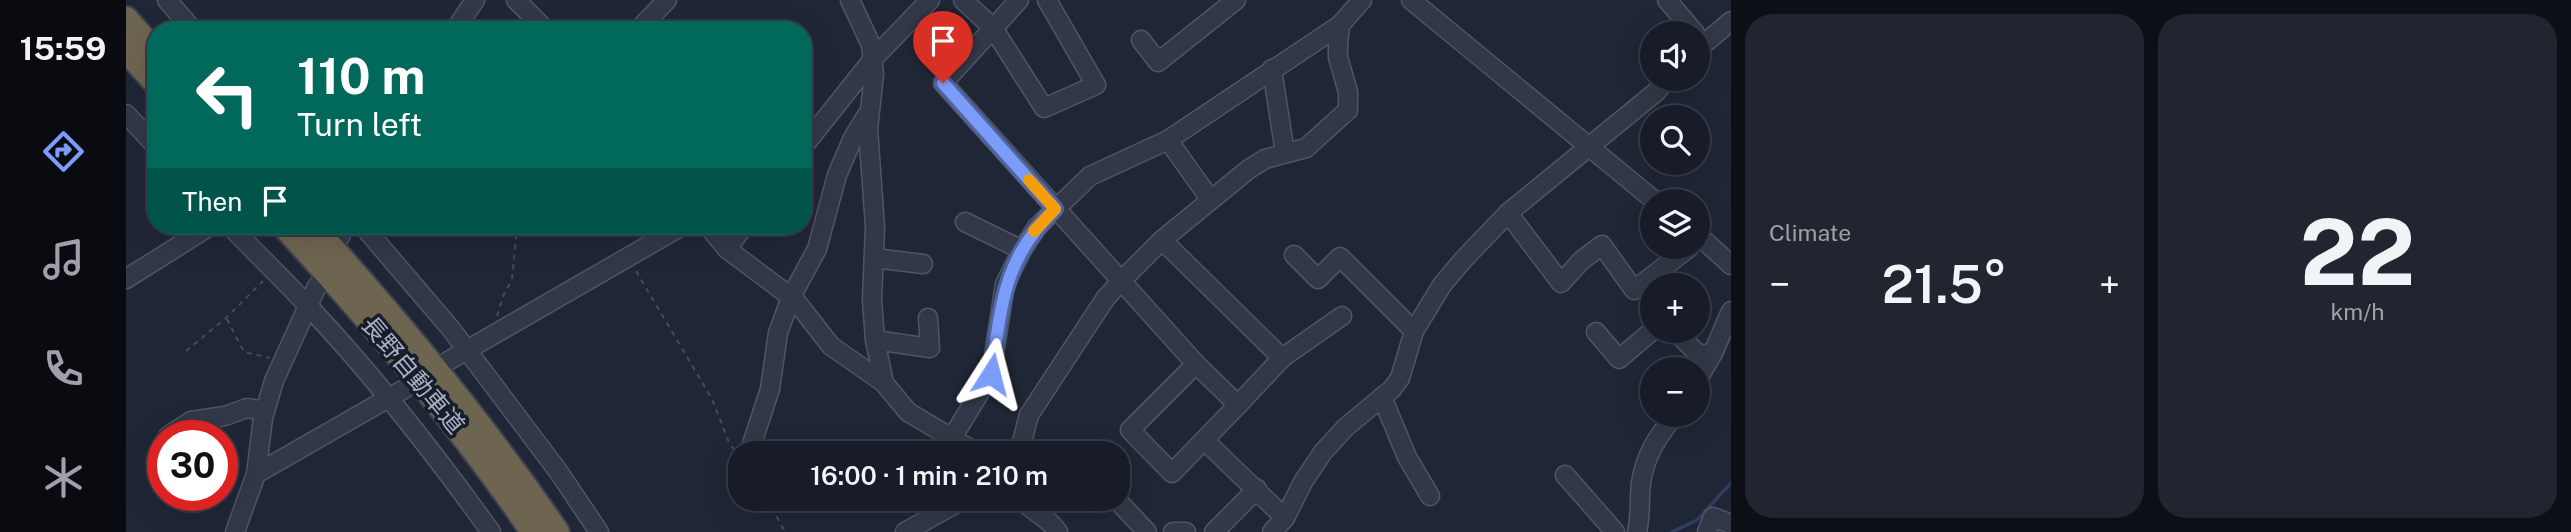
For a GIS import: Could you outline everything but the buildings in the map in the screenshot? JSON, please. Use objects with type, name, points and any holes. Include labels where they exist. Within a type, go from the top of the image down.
[{"type":"highway","points":[[126,19],[147,43]]},
{"type":"highway","points":[[126,50],[147,73]]},
{"type":"highway","name":"長野自動車道","points":[[292,235],[432,395],[533,532]]},
{"type":"highway","name":"長野自動車道","points":[[320,235],[447,383],[557,532]]},
{"type":"street","points":[[167,0],[185,21]]},
{"type":"street","points":[[461,21],[475,0]]},
{"type":"street","points":[[516,0],[537,21]]},
{"type":"street","points":[[647,21],[667,0]]},
{"type":"street","points":[[850,0],[865,28],[873,59],[868,129],[874,200],[872,300],[875,340],[884,383]]},
{"type":"street","points":[[812,136],[873,59],[930,0]]},
{"type":"street","points":[[962,0],[993,28],[1045,108],[1096,85],[1047,0]]},
{"type":"street","points":[[1019,0],[943,83],[1196,364],[1238,405]]},
{"type":"street","points":[[952,438],[991,374],[1006,284],[1037,226],[1090,176],[1168,140],[1340,25],[1362,0]]},
{"type":"street","points":[[1411,0],[1640,189]]},
{"type":"street","points":[[1667,0],[1683,21]]},
{"type":"street","points":[[1141,40],[1158,62],[1228,2]]},
{"type":"street","points":[[1710,33],[1731,21]]},
{"type":"street","points":[[1022,441],[1028,415],[1092,317],[1121,281],[1162,240],[1210,199],[1265,159],[1306,148],[1348,110],[1349,92],[1338,57],[1340,25]]},
{"type":"street","points":[[1272,69],[1285,153]]},
{"type":"street","points":[[1272,532],[1285,518],[1303,482],[1323,452],[1346,427],[1392,389],[1399,378],[1414,331],[1442,285],[1508,213],[1657,91]]},
{"type":"street","points":[[747,441],[769,389],[778,333],[791,297],[817,249],[837,175],[853,138],[870,110]]},
{"type":"street","points":[[126,114],[147,136]]},
{"type":"street","points":[[1168,140],[1210,199]]},
{"type":"street","points":[[1508,213],[1561,283],[1582,260],[1602,245],[1634,290],[1672,259]]},
{"type":"street","points":[[965,222],[1022,250]]},
{"type":"street","points":[[126,279],[196,235]]},
{"type":"street","points":[[239,235],[309,306],[389,398],[454,479],[491,532]]},
{"type":"street","points":[[371,235],[451,329],[558,471],[599,532]]},
{"type":"street","points":[[448,361],[667,235]]},
{"type":"street","points":[[715,235],[727,249],[791,297],[831,346],[884,383],[908,412],[957,441]]},
{"type":"street","points":[[727,249],[737,235]]},
{"type":"street","points":[[1162,240],[1282,358]]},
{"type":"street","points":[[1710,250],[1731,265]]},
{"type":"street","points":[[1294,255],[1318,279],[1340,257],[1414,331]]},
{"type":"street","points":[[874,258],[923,264]]},
{"type":"street","points":[[235,532],[256,474],[265,411],[274,381],[317,286]]},
{"type":"street","points":[[1710,358],[1731,312]]},
{"type":"street","points":[[1196,364],[1130,429],[1172,473],[1282,358],[1342,316]]},
{"type":"street","points":[[875,340],[930,348],[928,318]]},
{"type":"street","points":[[1596,332],[1619,359],[1640,341]]},
{"type":"street","points":[[1687,343],[1699,355],[1713,353]]},
{"type":"street","points":[[256,474],[406,388]]},
{"type":"street","points":[[1382,397],[1407,457],[1430,496]]},
{"type":"street","points":[[215,420],[247,408],[265,411]]},
{"type":"street","points":[[1637,532],[1644,465],[1666,427]]},
{"type":"street","points":[[1204,440],[1285,518]]},
{"type":"street","points":[[1565,475],[1615,532]]},
{"type":"street","points":[[1214,532],[1257,489]]},
{"type":"street","points":[[905,532],[943,511]]},
{"type":"street","points":[[1040,511],[1058,532]]},
{"type":"street","points":[[1127,511],[1147,532]]},
{"type":"street","points":[[1707,532],[1713,517],[1731,524]]},
{"type":"street","points":[[1173,532],[1186,532]]},
{"type":"path","points":[[494,334],[504,295],[512,279],[516,235]]},
{"type":"path","points":[[629,258],[712,399],[728,441]]},
{"type":"path","points":[[186,351],[226,318],[273,271]]},
{"type":"path","points":[[226,318],[244,352],[283,361]]},
{"type":"path","points":[[774,511],[785,532]]},
{"type":"waterway","points":[[1672,532],[1697,520],[1731,483]]},
{"type":"slow traffic","points":[[1029,180],[1055,209],[1034,231]]},
{"type":"route","points":[[943,83],[1055,209],[1037,226],[1006,284],[991,374]]}]
